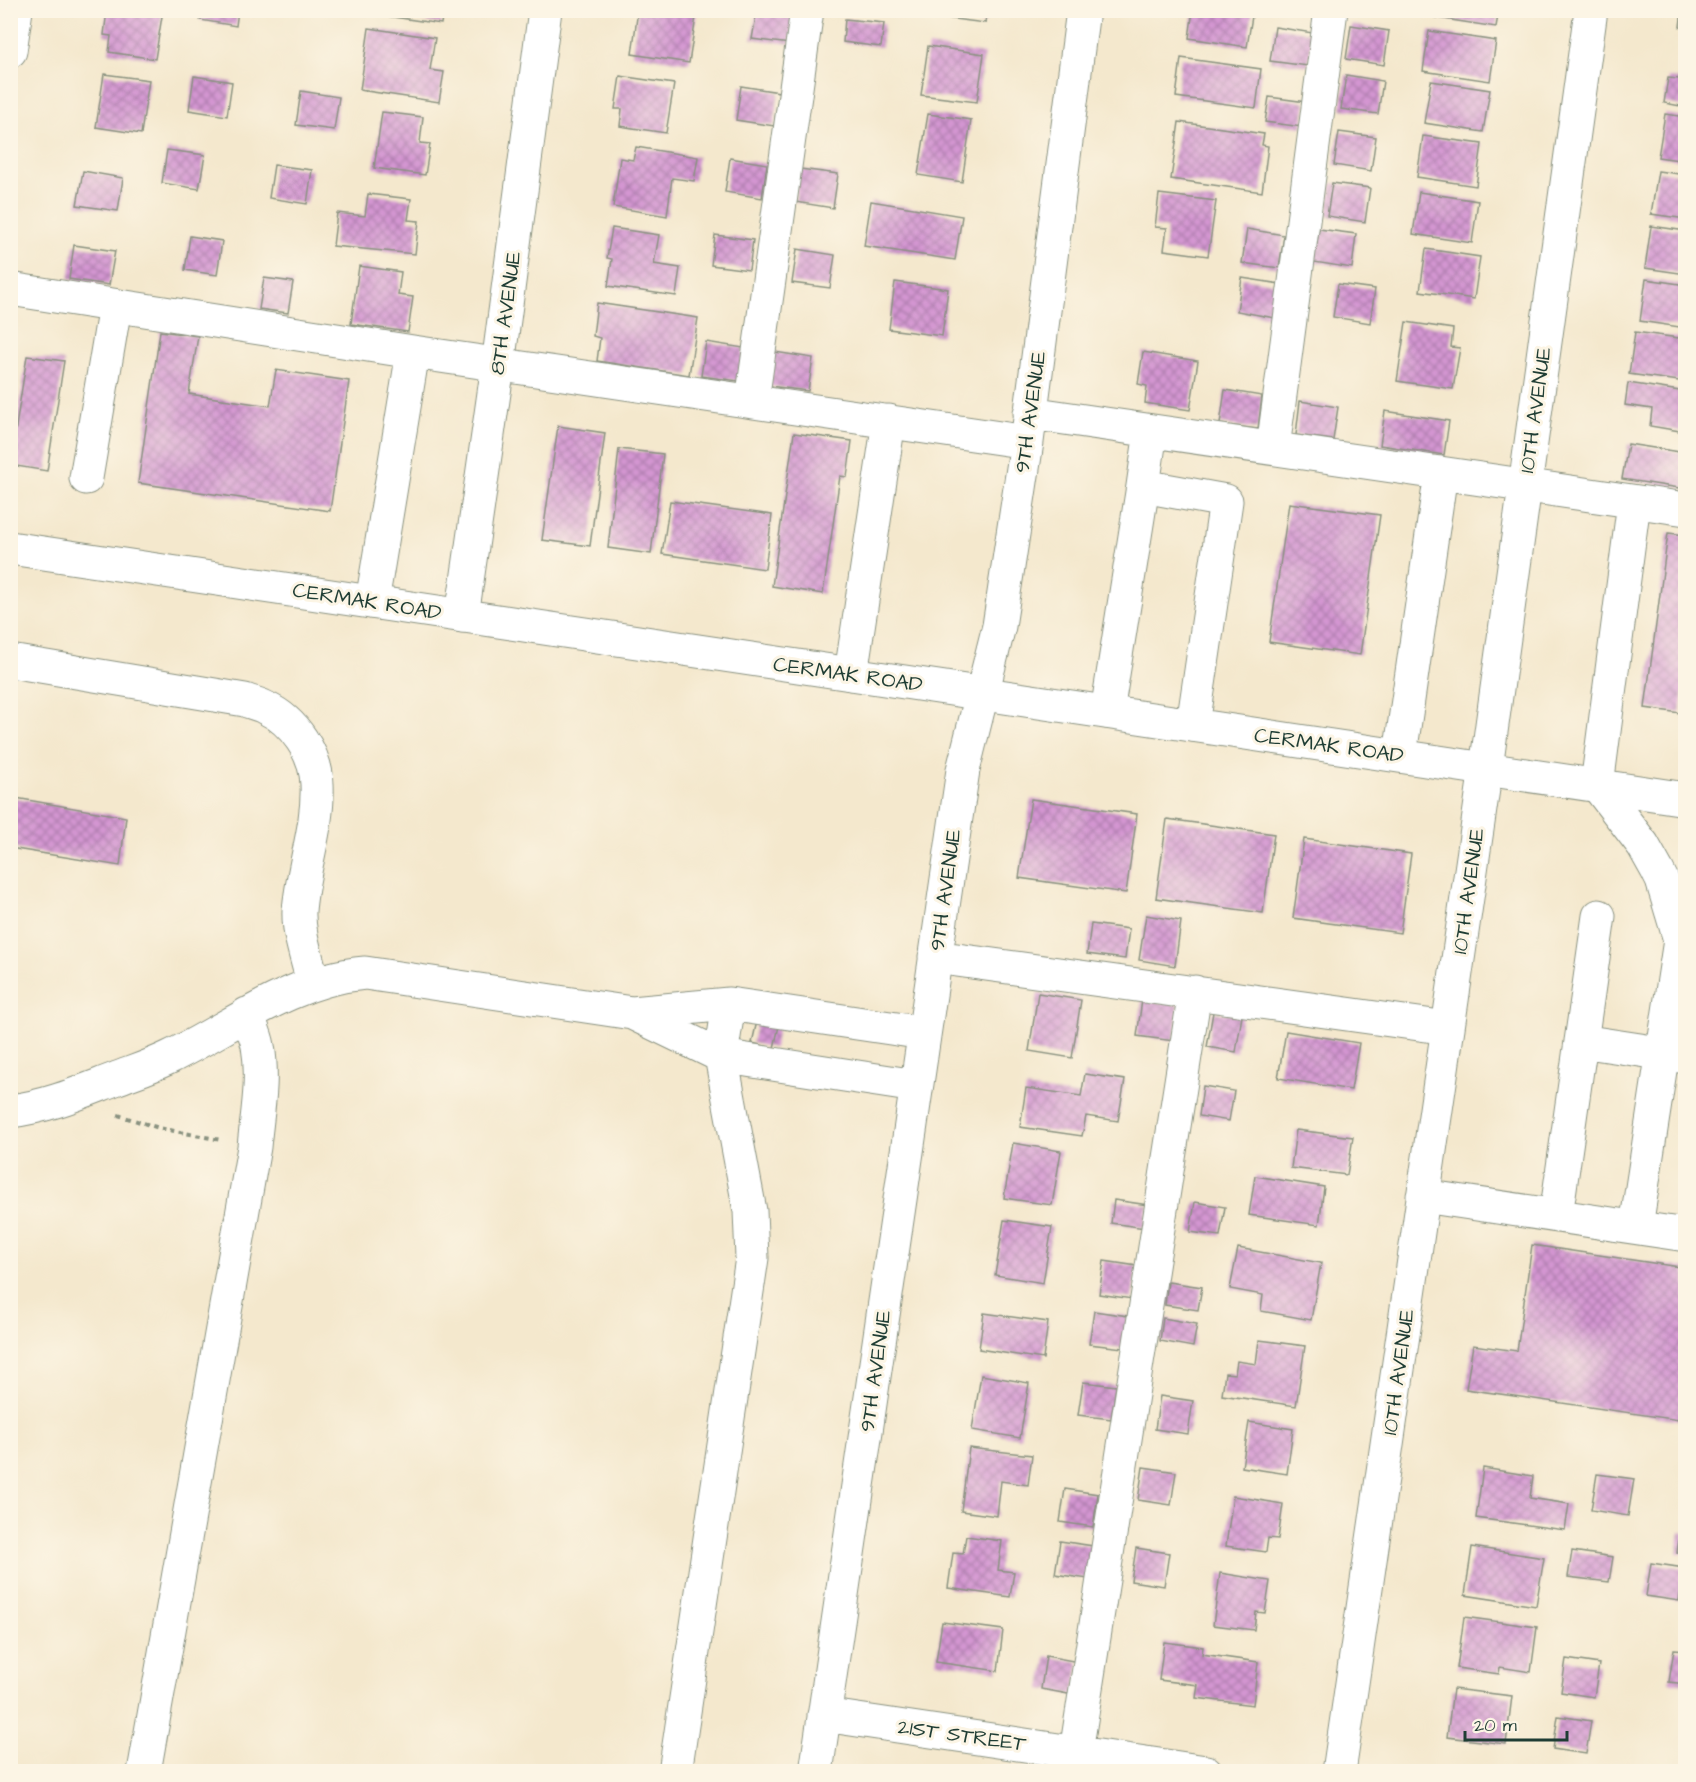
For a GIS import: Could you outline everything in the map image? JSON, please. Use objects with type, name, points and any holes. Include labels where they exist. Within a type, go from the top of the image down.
[{"type":"street","points":[[10,51],[16,10]]},
{"type":"street","name":"8TH AVENUE","points":[[462,616],[545,10]]},
{"type":"street","points":[[752,401],[807,10]]},
{"type":"street","name":"9TH AVENUE","points":[[816,1772],[963,770],[999,626],[1028,427],[1083,10]]},
{"type":"street","points":[[1273,448],[1331,10]]},
{"type":"street","name":"10TH AVENUE","points":[[1339,1772],[1486,768],[1592,10]]},
{"type":"street","points":[[10,289],[413,352],[889,421],[1150,431],[1686,509]]},
{"type":"street","points":[[86,478],[115,306]]},
{"type":"street","points":[[372,602],[413,352]]},
{"type":"street","points":[[851,674],[889,421]]},
{"type":"street","points":[[1107,712],[1150,431]]},
{"type":"street","points":[[1400,755],[1441,473]]},
{"type":"street","points":[[1143,486],[1226,501],[1193,725]]},
{"type":"street","points":[[1634,502],[1597,785],[1643,845],[1657,870],[1683,936],[1674,1055],[1636,1227]]},
{"type":"street","name":"CERMAK ROAD","points":[[10,548],[1686,799]]},
{"type":"street","points":[[10,661],[245,700],[267,708],[284,720],[301,737],[311,757],[317,783],[299,911],[301,931],[314,983]]},
{"type":"street","points":[[1556,1216],[1599,916]]},
{"type":"street","points":[[935,957],[1448,1028]]},
{"type":"street","points":[[10,1111],[65,1099],[169,1057],[247,1014],[314,983],[340,975],[365,973],[632,1013],[729,1004],[924,1033]]},
{"type":"street","points":[[1076,1752],[1195,992]]},
{"type":"street","points":[[675,1772],[752,1258],[750,1211],[721,1056],[729,1004]]},
{"type":"street","points":[[632,1013],[721,1056],[916,1086]]},
{"type":"street","points":[[144,1772],[254,1147],[260,1065],[257,1045],[247,1014]]},
{"type":"street","points":[[1581,1041],[1674,1055]]},
{"type":"street","points":[[1424,1196],[1686,1235]]},
{"type":"street","name":"21ST STREET","points":[[824,1715],[1206,1772]]},
{"type":"path","points":[[117,1115],[159,1128],[254,1147]]},
{"type":"building","points":[[107,10],[163,10],[155,59],[109,52],[111,36],[104,35]]},
{"type":"building","points":[[201,10],[238,10],[236,26],[200,20]]},
{"type":"building","points":[[388,10],[443,10],[441,24],[387,16]]},
{"type":"building","points":[[638,10],[697,10],[689,63],[632,54]]},
{"type":"building","points":[[757,10],[795,10],[790,44],[752,39]]},
{"type":"building","points":[[924,10],[987,10],[985,23],[923,15]]},
{"type":"building","points":[[1193,10],[1253,10],[1247,47],[1189,38]]},
{"type":"building","points":[[1433,10],[1499,10],[1496,27],[1432,17]]},
{"type":"building","points":[[1682,10],[1686,10],[1686,28],[1680,27]]},
{"type":"building","points":[[845,19],[884,23],[881,47],[843,42]]},
{"type":"building","points":[[1351,25],[1389,31],[1384,65],[1346,59]]},
{"type":"building","points":[[1275,27],[1313,33],[1308,66],[1270,61]]},
{"type":"building","points":[[369,28],[435,38],[430,70],[444,72],[439,102],[360,90]]},
{"type":"building","points":[[1429,31],[1496,41],[1490,81],[1423,71]]},
{"type":"building","points":[[928,46],[984,54],[977,102],[921,95]]},
{"type":"building","points":[[1683,56],[1686,56],[1686,107],[1664,103],[1668,78],[1679,79]]},
{"type":"building","points":[[1181,58],[1261,69],[1256,108],[1176,97]]},
{"type":"building","points":[[104,74],[149,80],[141,134],[96,127]]},
{"type":"building","points":[[1346,75],[1383,81],[1378,114],[1341,109]]},
{"type":"building","points":[[194,76],[232,82],[227,116],[189,110]]},
{"type":"building","points":[[620,76],[674,84],[666,133],[620,126],[622,109],[615,109]]},
{"type":"building","points":[[1431,81],[1490,90],[1483,132],[1424,123]]},
{"type":"building","points":[[741,86],[779,92],[774,126],[736,120]]},
{"type":"building","points":[[301,91],[339,97],[334,130],[296,125]]},
{"type":"building","points":[[1269,97],[1306,102],[1302,127],[1265,122]]},
{"type":"building","points":[[382,112],[423,117],[420,143],[430,144],[425,175],[374,168]]},
{"type":"building","points":[[928,114],[971,120],[962,182],[918,175]]},
{"type":"building","points":[[1665,114],[1686,117],[1686,161],[1658,157]]},
{"type":"building","points":[[1179,122],[1264,134],[1262,145],[1268,146],[1262,192],[1171,179]]},
{"type":"building","points":[[1339,132],[1376,137],[1371,171],[1334,165]]},
{"type":"building","points":[[1423,136],[1482,144],[1476,186],[1417,177]]},
{"type":"building","points":[[636,147],[698,157],[694,181],[672,178],[667,216],[613,207],[620,158],[633,160]]},
{"type":"building","points":[[167,150],[205,155],[199,189],[162,183]]},
{"type":"building","points":[[730,158],[767,164],[762,198],[725,192]]},
{"type":"building","points":[[274,165],[312,170],[307,204],[269,198]]},
{"type":"building","points":[[800,169],[838,174],[833,208],[795,202]]},
{"type":"building","points":[[83,171],[123,178],[118,211],[77,205]]},
{"type":"building","points":[[1658,171],[1686,175],[1686,219],[1651,214]]},
{"type":"building","points":[[1332,183],[1370,188],[1365,222],[1327,216]]},
{"type":"building","points":[[1419,192],[1478,201],[1472,243],[1413,234]]},
{"type":"building","points":[[368,194],[411,199],[408,220],[419,221],[415,254],[333,246],[337,213],[365,216]]},
{"type":"building","points":[[1159,194],[1216,201],[1208,256],[1164,250],[1167,228],[1155,227]]},
{"type":"building","points":[[871,201],[962,216],[955,260],[864,246]]},
{"type":"building","points":[[1651,226],[1686,231],[1686,274],[1645,268]]},
{"type":"building","points":[[612,228],[659,235],[654,264],[680,268],[676,296],[608,286],[612,259],[607,258]]},
{"type":"building","points":[[1247,229],[1284,235],[1279,268],[1242,263]]},
{"type":"building","points":[[1319,229],[1356,234],[1352,268],[1314,262]]},
{"type":"building","points":[[715,235],[753,240],[749,270],[711,265]]},
{"type":"building","points":[[190,236],[222,241],[217,275],[185,270]]},
{"type":"building","points":[[74,245],[115,251],[109,285],[69,279]]},
{"type":"building","points":[[797,249],[835,255],[830,288],[792,283]]},
{"type":"building","points":[[1426,249],[1480,257],[1474,299],[1420,291]]},
{"type":"building","points":[[359,266],[401,272],[398,295],[413,297],[408,332],[351,324]]},
{"type":"building","points":[[264,278],[293,282],[288,313],[259,309]]},
{"type":"building","points":[[1242,278],[1280,284],[1275,318],[1237,311]]},
{"type":"building","points":[[1646,279],[1686,285],[1686,328],[1640,321]]},
{"type":"building","points":[[895,282],[948,289],[942,336],[889,329]]},
{"type":"building","points":[[1338,284],[1375,289],[1370,323],[1333,317]]},
{"type":"building","points":[[597,303],[698,318],[689,375],[597,361],[600,338],[593,336]]},
{"type":"building","points":[[1406,322],[1453,329],[1451,347],[1460,348],[1453,389],[1397,381]]},
{"type":"building","points":[[160,331],[198,336],[189,394],[270,406],[276,370],[349,381],[330,511],[138,483]]},
{"type":"building","points":[[1635,332],[1686,339],[1686,382],[1629,374]]},
{"type":"building","points":[[706,342],[744,348],[739,381],[701,376]]},
{"type":"building","points":[[775,352],[813,358],[808,391],[770,386]]},
{"type":"building","points":[[1143,352],[1198,361],[1190,410],[1145,403],[1147,386],[1138,384]]},
{"type":"building","points":[[27,356],[64,361],[47,471],[10,465]]},
{"type":"building","points":[[1628,383],[1686,392],[1686,432],[1650,426],[1652,409],[1625,405]]},
{"type":"building","points":[[1225,390],[1262,396],[1258,429],[1220,424]]},
{"type":"building","points":[[1300,401],[1338,407],[1333,440],[1296,435]]},
{"type":"building","points":[[1385,411],[1449,421],[1444,455],[1380,445]]},
{"type":"building","points":[[558,426],[605,433],[590,546],[542,540]]},
{"type":"building","points":[[794,433],[852,441],[847,477],[840,476],[823,594],[772,586]]},
{"type":"building","points":[[1628,444],[1686,453],[1686,489],[1622,479]]},
{"type":"building","points":[[619,449],[663,454],[651,554],[608,548]]},
{"type":"building","points":[[670,501],[772,515],[765,569],[662,554]]},
{"type":"building","points":[[1289,503],[1380,515],[1360,655],[1269,642]]},
{"type":"building","points":[[1668,533],[1686,535],[1686,671],[1680,713],[1645,708]]},
{"type":"building","points":[[10,797],[126,817],[120,866],[10,848]]},
{"type":"building","points":[[1031,799],[1137,814],[1126,893],[1019,878]]},
{"type":"building","points":[[1167,819],[1274,834],[1263,913],[1156,898]]},
{"type":"building","points":[[1304,839],[1411,854],[1400,933],[1293,918]]},
{"type":"building","points":[[1146,915],[1181,921],[1175,966],[1139,960]]},
{"type":"building","points":[[1091,924],[1129,929],[1125,959],[1087,954]]},
{"type":"building","points":[[1038,993],[1081,1000],[1072,1058],[1029,1051]]},
{"type":"building","points":[[1142,1000],[1179,1005],[1174,1041],[1137,1036]]},
{"type":"building","points":[[1213,1012],[1242,1016],[1236,1052],[1207,1047]]},
{"type":"building","points":[[757,1021],[779,1026],[774,1048],[752,1043]]},
{"type":"building","points":[[1286,1031],[1359,1043],[1351,1090],[1278,1078]]},
{"type":"building","points":[[1085,1074],[1125,1080],[1118,1121],[1086,1116],[1082,1136],[1020,1127],[1026,1088],[1081,1096]]},
{"type":"building","points":[[1203,1086],[1234,1091],[1229,1121],[1199,1116]]},
{"type":"building","points":[[1296,1130],[1353,1137],[1347,1175],[1291,1168]]},
{"type":"building","points":[[1013,1143],[1061,1151],[1052,1205],[1004,1198]]},
{"type":"building","points":[[1255,1176],[1324,1187],[1319,1225],[1249,1215]]},
{"type":"building","points":[[1114,1200],[1148,1205],[1145,1228],[1111,1223]]},
{"type":"building","points":[[1195,1202],[1225,1207],[1220,1236],[1190,1232]]},
{"type":"building","points":[[1004,1220],[1052,1227],[1043,1283],[995,1275]]},
{"type":"building","points":[[1532,1245],[1686,1268],[1686,1421],[1466,1389],[1473,1345],[1517,1351]]},
{"type":"building","points":[[1238,1248],[1321,1263],[1311,1320],[1261,1311],[1263,1295],[1230,1289]]},
{"type":"building","points":[[1104,1261],[1137,1266],[1132,1299],[1099,1294]]},
{"type":"building","points":[[1168,1282],[1202,1287],[1198,1310],[1165,1305]]},
{"type":"building","points":[[1094,1311],[1128,1316],[1123,1348],[1089,1344]]},
{"type":"building","points":[[984,1313],[1048,1322],[1043,1359],[979,1349]]},
{"type":"building","points":[[1163,1318],[1197,1324],[1193,1347],[1160,1341]]},
{"type":"building","points":[[1259,1340],[1305,1346],[1296,1406],[1222,1395],[1225,1373],[1235,1374],[1237,1361],[1256,1364]]},
{"type":"building","points":[[981,1375],[1029,1383],[1020,1438],[972,1430]]},
{"type":"building","points":[[1083,1382],[1116,1386],[1111,1419],[1078,1415]]},
{"type":"building","points":[[1160,1396],[1193,1401],[1188,1434],[1155,1429]]},
{"type":"building","points":[[1249,1422],[1293,1429],[1287,1474],[1242,1467]]},
{"type":"building","points":[[969,1448],[1032,1455],[1028,1485],[1001,1481],[997,1516],[961,1511]]},
{"type":"building","points":[[1143,1467],[1176,1472],[1171,1505],[1138,1500]]},
{"type":"building","points":[[1483,1468],[1533,1476],[1530,1498],[1569,1504],[1565,1530],[1476,1518]]},
{"type":"building","points":[[1597,1474],[1634,1479],[1628,1516],[1591,1510]]},
{"type":"building","points":[[1065,1489],[1098,1494],[1093,1527],[1060,1522]]},
{"type":"building","points":[[1233,1496],[1283,1504],[1278,1539],[1268,1538],[1266,1552],[1226,1546]]},
{"type":"building","points":[[1680,1532],[1686,1533],[1686,1554],[1677,1553]]},
{"type":"building","points":[[966,1536],[1002,1541],[998,1570],[1014,1572],[1010,1597],[948,1588],[953,1553],[963,1554]]},
{"type":"building","points":[[1060,1541],[1093,1546],[1088,1579],[1055,1574]]},
{"type":"building","points":[[1472,1547],[1544,1558],[1536,1606],[1465,1595]]},
{"type":"building","points":[[1136,1548],[1169,1553],[1164,1586],[1131,1581]]},
{"type":"building","points":[[1572,1551],[1613,1557],[1609,1582],[1568,1577]]},
{"type":"building","points":[[1651,1563],[1684,1568],[1679,1601],[1646,1596]]},
{"type":"building","points":[[1220,1573],[1270,1581],[1265,1613],[1256,1612],[1254,1630],[1213,1625]]},
{"type":"building","points":[[1464,1617],[1537,1627],[1531,1672],[1500,1667],[1499,1674],[1457,1668]]},
{"type":"building","points":[[942,1622],[1003,1630],[998,1671],[936,1662]]},
{"type":"building","points":[[1164,1642],[1203,1647],[1202,1654],[1258,1662],[1253,1705],[1196,1698],[1198,1685],[1159,1680]]},
{"type":"building","points":[[1674,1649],[1686,1650],[1686,1684],[1669,1682]]},
{"type":"building","points":[[1046,1656],[1079,1662],[1074,1695],[1041,1689]]},
{"type":"building","points":[[1566,1659],[1599,1664],[1594,1697],[1561,1692]]},
{"type":"building","points":[[1453,1689],[1512,1696],[1506,1744],[1447,1737]]},
{"type":"building","points":[[1558,1716],[1591,1721],[1586,1754],[1553,1749]]}]
